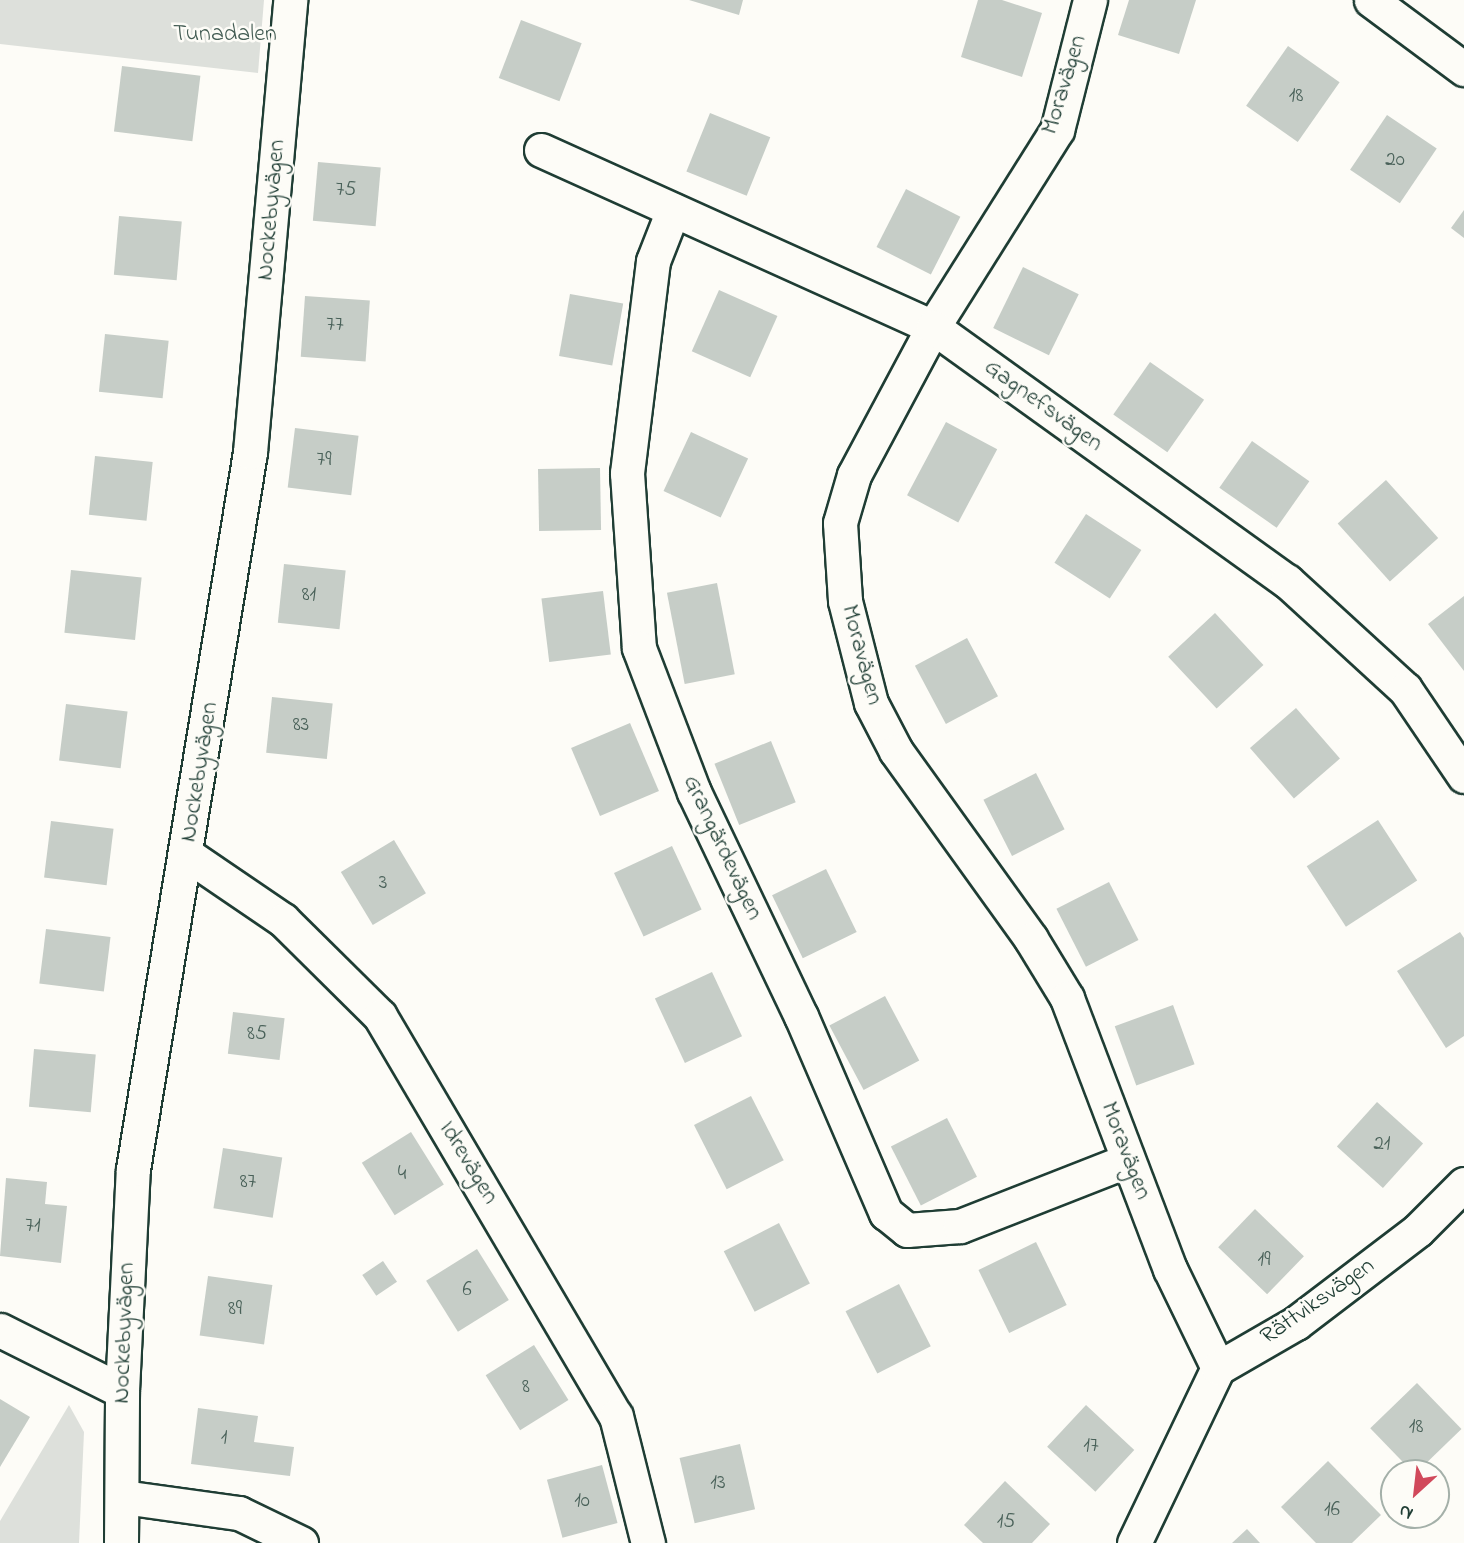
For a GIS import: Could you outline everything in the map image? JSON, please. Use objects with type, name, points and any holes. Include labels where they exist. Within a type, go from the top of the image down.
[{"type":"street","name":"Nockebyvägen","points":[[121,1543],[124,1497],[121,1391],[133,1169],[250,452],[290,0]]},
{"type":"street","name":"Moravägen","points":[[1090,0],[1056,130],[933,327],[854,475],[840,523],[845,601],[871,703],[896,751],[1031,939],[1067,998],[1170,1269],[1218,1368]]},
{"type":"street","points":[[1371,0],[1464,69]]},
{"type":"street","name":"Gagnefsvägen","points":[[541,150],[933,327],[1287,581],[1405,689],[1464,776]]},
{"type":"street","name":"Grangärdevägen","points":[[673,210],[653,261],[627,473],[639,648],[694,792],[801,1016],[886,1213],[907,1230],[960,1226],[1128,1160]]},
{"type":"street","name":"Idrevägen","points":[[186,854],[283,920],[380,1016],[616,1416],[648,1543]]},
{"type":"street","name":"Rättviksvägen","points":[[1218,1368],[1296,1323],[1418,1230],[1464,1184]]},
{"type":"street","points":[[0,1330],[121,1391]]},
{"type":"street","points":[[1134,1543],[1218,1368]]},
{"type":"street","points":[[124,1497],[239,1513],[301,1543]]},
{"type":"green space","name":"Tunadalen","points":[[0,0],[264,0],[258,73],[0,44]]},
{"type":"green space","points":[[69,1405],[84,1432],[79,1543],[0,1543],[0,1521]]},
{"type":"building","points":[[689,0],[743,0],[739,15]]},
{"type":"building","points":[[978,0],[1002,0],[1042,13],[1022,77],[961,57]]},
{"type":"building","points":[[1129,0],[1196,0],[1179,54],[1118,35]]},
{"type":"building","points":[[521,20],[582,43],[559,101],[499,78]]},
{"type":"building","points":[[1288,46],[1340,82],[1298,142],[1246,106]]},
{"type":"building","points":[[122,66],[200,76],[192,141],[114,132]]},
{"type":"building","points":[[710,113],[770,137],[747,196],[686,171]]},
{"type":"building","points":[[1387,115],[1437,149],[1400,203],[1350,170]]},
{"type":"building","points":[[318,162],[381,167],[376,226],[313,221]]},
{"type":"building","points":[[906,189],[960,217],[931,275],[876,247]]},
{"type":"building","points":[[1464,210],[1464,238],[1451,228]]},
{"type":"building","points":[[119,216],[182,221],[177,280],[114,275]]},
{"type":"building","points":[[1023,267],[1079,294],[1049,355],[993,328]]},
{"type":"building","points":[[719,290],[777,316],[750,377],[692,351]]},
{"type":"building","points":[[570,294],[623,303],[612,365],[559,356]]},
{"type":"building","points":[[305,296],[370,301],[366,361],[301,357]]},
{"type":"building","points":[[105,334],[169,341],[163,398],[99,392]]},
{"type":"building","points":[[1150,362],[1204,400],[1167,452],[1113,414]]},
{"type":"building","points":[[946,422],[997,449],[958,523],[907,495]]},
{"type":"building","points":[[295,428],[359,436],[351,495],[288,488]]},
{"type":"building","points":[[691,432],[748,459],[721,518],[664,491]]},
{"type":"building","points":[[1252,441],[1309,481],[1277,528],[1219,488]]},
{"type":"building","points":[[95,456],[153,462],[147,521],[89,515]]},
{"type":"building","points":[[600,468],[601,530],[539,531],[538,469]]},
{"type":"building","points":[[1386,480],[1438,538],[1390,581],[1338,523]]},
{"type":"building","points":[[1086,514],[1141,550],[1110,599],[1054,563]]},
{"type":"building","points":[[284,564],[346,570],[339,629],[278,623]]},
{"type":"building","points":[[71,570],[142,577],[135,640],[64,633]]},
{"type":"building","points":[[717,583],[735,674],[685,684],[667,593]]},
{"type":"building","points":[[603,591],[611,655],[549,662],[541,599]]},
{"type":"building","points":[[1464,596],[1464,671],[1428,624]]},
{"type":"building","points":[[1215,613],[1263,665],[1217,709],[1168,657]]},
{"type":"building","points":[[967,638],[998,696],[946,724],[915,666]]},
{"type":"building","points":[[272,697],[333,703],[327,759],[266,753]]},
{"type":"building","points":[[66,704],[128,712],[121,768],[59,761]]},
{"type":"building","points":[[1296,708],[1340,759],[1294,799],[1250,748]]},
{"type":"building","points":[[630,723],[659,791],[600,816],[571,748]]},
{"type":"building","points":[[771,741],[796,802],[739,825],[714,764]]},
{"type":"building","points":[[1036,773],[1065,829],[1012,856],[983,800]]},
{"type":"building","points":[[1378,820],[1417,880],[1346,927],[1307,866]]},
{"type":"building","points":[[51,821],[114,829],[107,885],[44,878]]},
{"type":"building","points":[[394,840],[426,893],[373,925],[341,872]]},
{"type":"building","points":[[672,846],[702,909],[644,936],[614,873]]},
{"type":"building","points":[[826,869],[857,932],[803,958],[772,895]]},
{"type":"building","points":[[1109,882],[1139,940],[1086,967],[1056,909]]},
{"type":"building","points":[[46,929],[111,937],[104,992],[39,984]]},
{"type":"building","points":[[1460,932],[1464,938],[1464,1036],[1446,1048],[1397,971]]},
{"type":"building","points":[[712,972],[742,1036],[685,1063],[655,999]]},
{"type":"building","points":[[885,996],[919,1060],[864,1090],[829,1026]]},
{"type":"building","points":[[1173,1005],[1195,1064],[1136,1085],[1115,1026]]},
{"type":"building","points":[[233,1012],[285,1018],[279,1060],[228,1054]]},
{"type":"building","points":[[34,1049],[96,1054],[91,1112],[29,1107]]},
{"type":"building","points":[[751,1096],[784,1160],[727,1189],[694,1125]]},
{"type":"building","points":[[1377,1102],[1423,1143],[1383,1188],[1337,1147]]},
{"type":"building","points":[[947,1118],[977,1177],[921,1205],[891,1147]]},
{"type":"building","points":[[411,1132],[444,1185],[395,1215],[362,1163]]},
{"type":"building","points":[[223,1148],[282,1157],[273,1218],[213,1208]]},
{"type":"building","points":[[6,1178],[47,1182],[45,1204],[67,1206],[61,1263],[0,1256]]},
{"type":"building","points":[[1255,1209],[1304,1256],[1267,1294],[1218,1247]]},
{"type":"building","points":[[779,1223],[810,1284],[755,1312],[724,1251]]},
{"type":"building","points":[[1036,1242],[1067,1305],[1009,1333],[978,1270]]},
{"type":"building","points":[[477,1249],[509,1300],[458,1332],[426,1281]]},
{"type":"building","points":[[383,1261],[397,1282],[376,1296],[362,1275]]},
{"type":"building","points":[[208,1276],[272,1285],[264,1344],[200,1335]]},
{"type":"building","points":[[899,1284],[931,1346],[877,1374],[846,1311]]},
{"type":"building","points":[[534,1345],[568,1400],[520,1430],[486,1375]]},
{"type":"building","points":[[1417,1383],[1461,1429],[1430,1459],[1400,1459],[1370,1428]]},
{"type":"building","points":[[0,1399],[30,1417],[0,1467]]},
{"type":"building","points":[[1086,1405],[1134,1450],[1095,1492],[1047,1447]]},
{"type":"building","points":[[198,1408],[258,1416],[254,1442],[294,1447],[290,1476],[191,1464]]},
{"type":"building","points":[[740,1444],[755,1509],[695,1523],[680,1458]]},
{"type":"building","points":[[1328,1461],[1380,1516],[1352,1543],[1316,1543],[1281,1507]]},
{"type":"building","points":[[602,1465],[618,1523],[562,1538],[547,1480]]},
{"type":"building","points":[[1005,1481],[1050,1524],[1032,1543],[983,1543],[964,1525]]},
{"type":"building","points":[[1247,1529],[1260,1543],[1232,1543]]}]
